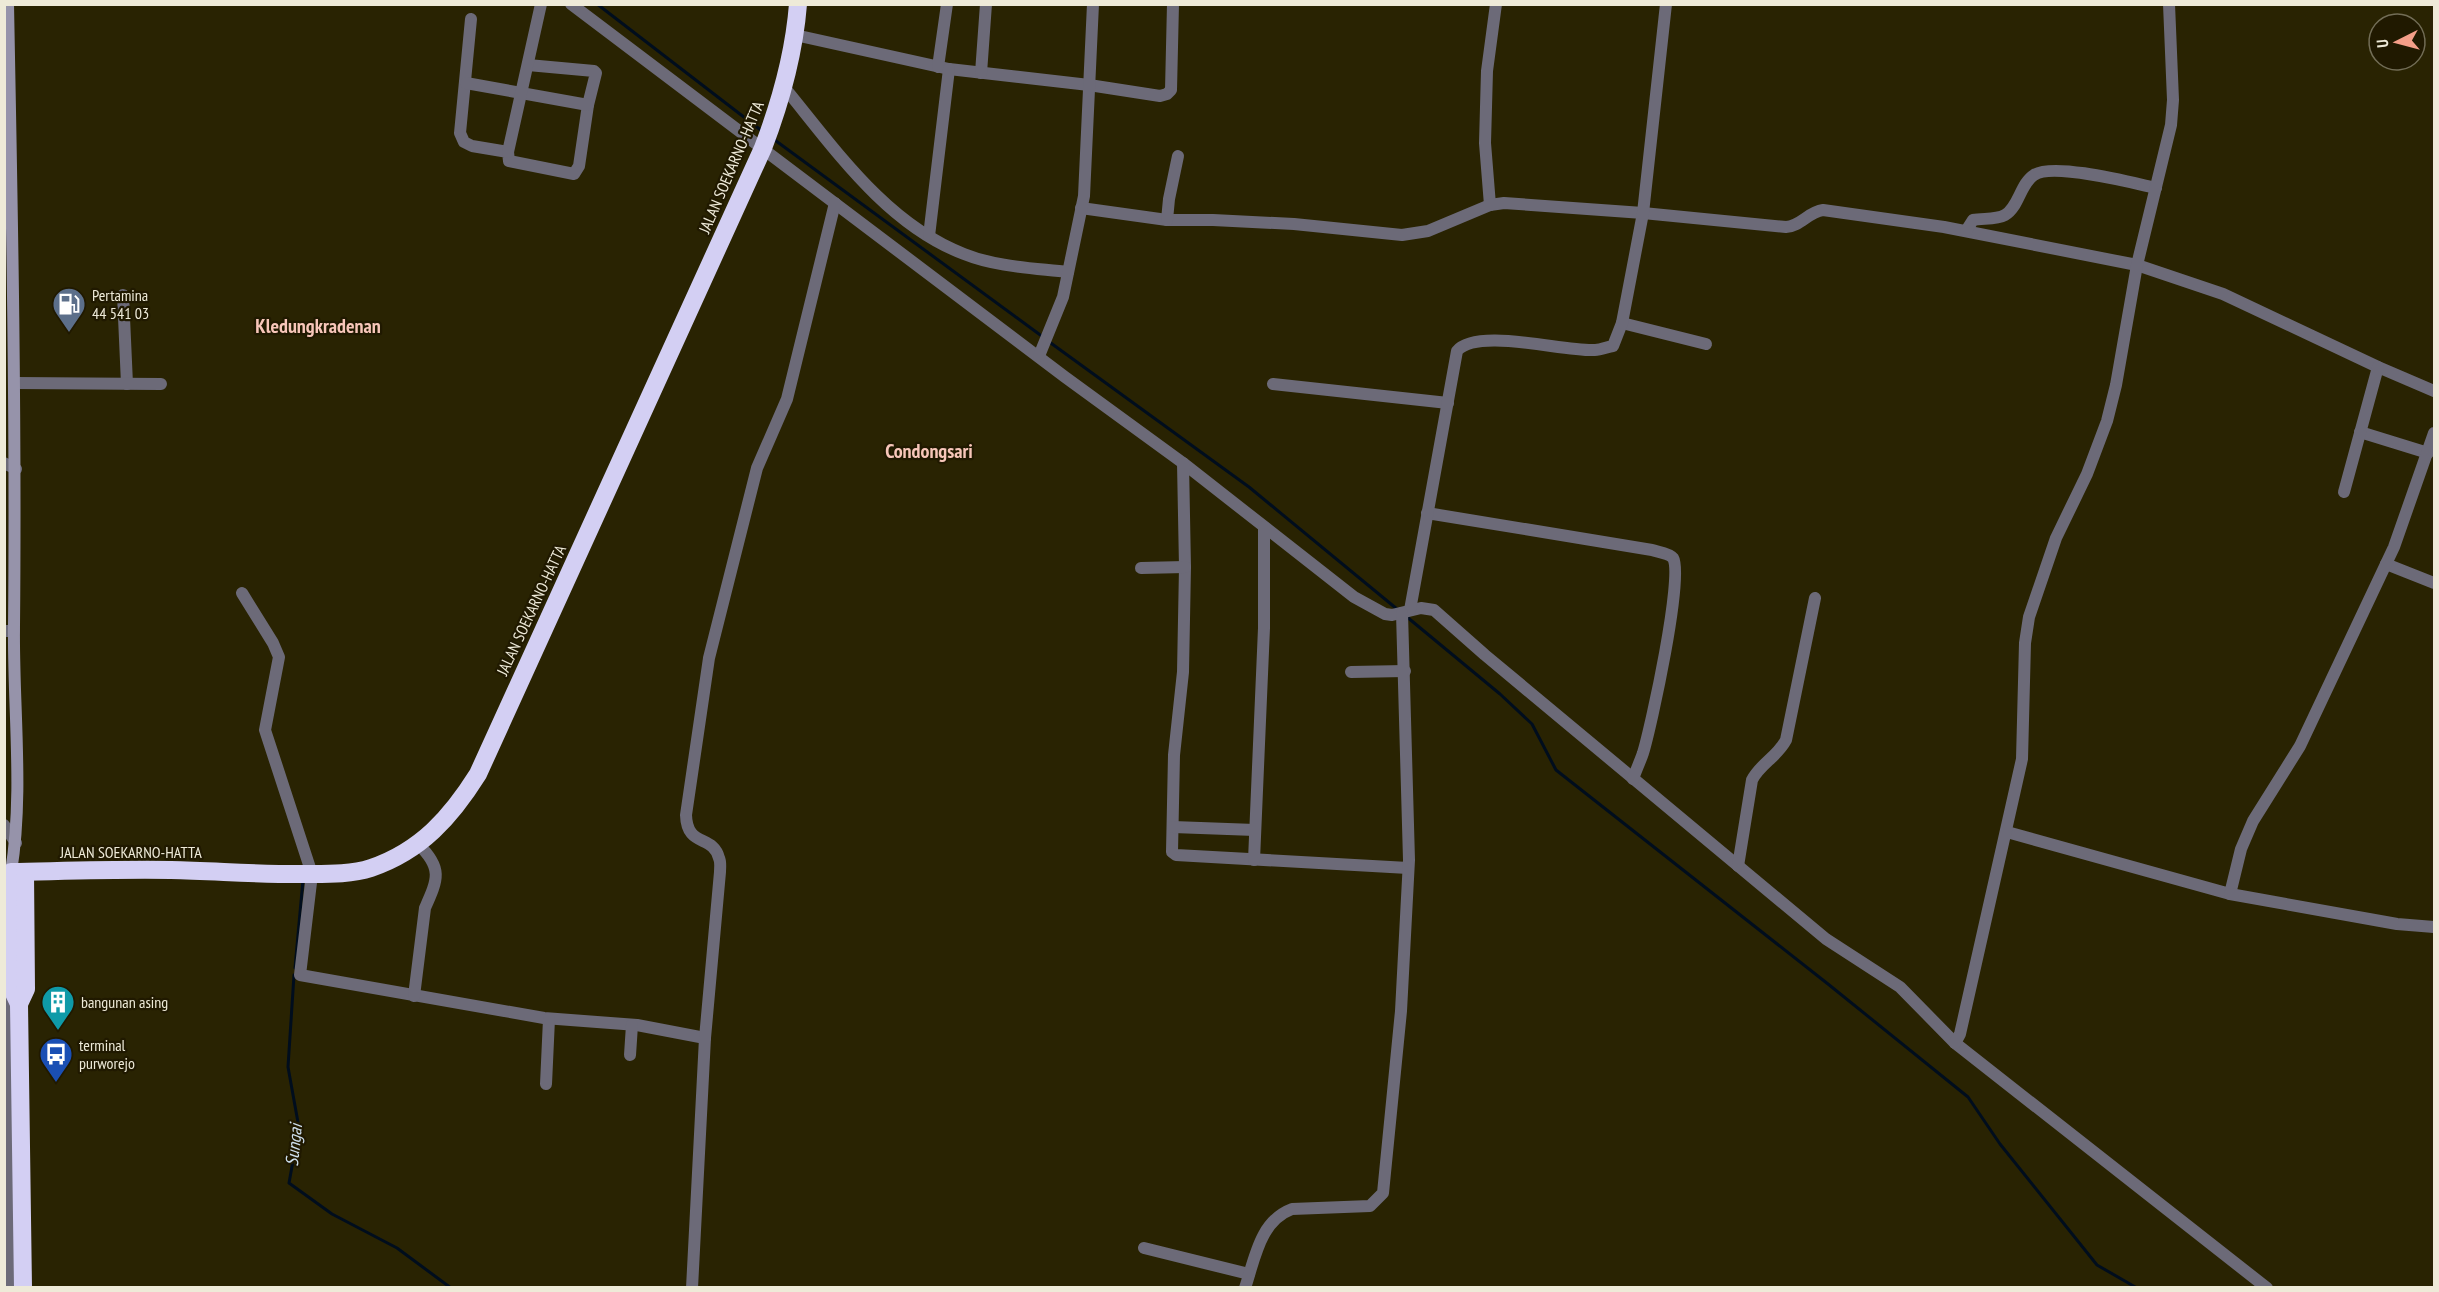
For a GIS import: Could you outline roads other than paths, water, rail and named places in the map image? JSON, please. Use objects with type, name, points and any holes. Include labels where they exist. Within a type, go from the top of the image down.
[{"type":"highway","name":"JALAN SOEKARNO-HATTA","points":[[18,872],[168,870],[312,874],[370,868],[397,857],[418,844],[459,804],[478,774],[766,139],[784,87],[795,35],[798,4]]},
{"type":"highway","points":[[18,872],[12,933],[12,989],[19,1004],[23,1287]]},
{"type":"highway","points":[[18,872],[26,989],[19,1004]]},
{"type":"main road","points":[[8,4],[8,149],[16,383],[10,466],[9,631],[18,872]]},
{"type":"street","points":[[528,65],[595,72],[597,77],[588,105],[579,166],[574,174],[509,161],[508,152],[541,4]]},
{"type":"street","points":[[571,4],[584,9],[766,139],[835,203],[1183,463],[1354,597],[1385,614],[1427,607],[1434,610],[1485,656],[1826,939],[1899,987],[1955,1043],[2267,1287]]},
{"type":"street","points":[[929,236],[944,68],[946,4]]},
{"type":"street","points":[[981,74],[986,4]]},
{"type":"street","points":[[1039,356],[1063,297],[1084,196],[1093,4]]},
{"type":"street","points":[[795,35],[944,68],[1160,96],[1171,90],[1173,4]]},
{"type":"street","points":[[1490,205],[1485,143],[1487,71],[1496,4]]},
{"type":"street","points":[[1245,1287],[1265,1229],[1281,1214],[1292,1209],[1370,1206],[1383,1193],[1401,1011],[1408,868],[1406,611],[1457,351],[1462,345],[1470,342],[1506,341],[1596,351],[1613,346],[1622,323],[1643,213],[1666,4]]},
{"type":"street","points":[[1955,1043],[2007,832],[2022,759],[2025,643],[2029,617],[2056,538],[2087,474],[2107,421],[2116,384],[2137,265],[2171,125],[2173,100],[2169,4]]},
{"type":"street","points":[[471,19],[460,133],[464,142],[472,146],[508,152]]},
{"type":"street","points":[[466,83],[588,105]]},
{"type":"street","points":[[784,87],[820,134],[866,185],[929,236],[966,255],[1012,265],[1068,272]]},
{"type":"street","points":[[1167,220],[1178,156]]},
{"type":"street","points":[[1966,231],[1973,220],[1998,218],[2011,211],[2027,182],[2038,173],[2065,171],[2156,188]]},
{"type":"street","points":[[692,1287],[705,1038],[720,872],[716,850],[690,834],[686,828],[686,815],[709,658],[757,468],[787,399],[835,203]]},
{"type":"street","points":[[1081,208],[1167,220],[1283,224],[1402,235],[1428,231],[1490,205],[1504,203],[1643,213],[1786,227],[1797,225],[1813,212],[1823,210],[1966,231],[2137,265],[2223,294],[2434,391]]},
{"type":"street","points":[[123,295],[127,384]]},
{"type":"street","points":[[1622,323],[1706,344]]},
{"type":"street","points":[[2344,492],[2378,367]]},
{"type":"street","points":[[16,383],[161,384]]},
{"type":"street","points":[[1272,384],[1448,403]]},
{"type":"street","points":[[2360,432],[2428,453]]},
{"type":"street","points":[[2230,894],[2241,849],[2253,821],[2300,746],[2386,564],[2434,433]]},
{"type":"street","points":[[1183,463],[1185,567],[1183,672],[1174,755],[1171,847],[1173,854],[1408,868]]},
{"type":"street","points":[[1427,513],[1652,550],[1672,558],[1676,572],[1672,608],[1651,722],[1633,779]]},
{"type":"street","points":[[1254,860],[1264,627],[1264,527]]},
{"type":"street","points":[[2386,564],[2434,583]]},
{"type":"street","points":[[1141,568],[1185,567]]},
{"type":"street","points":[[242,593],[273,643],[279,657],[265,730],[312,874],[300,975],[549,1019],[632,1025],[705,1038]]},
{"type":"street","points":[[1738,866],[1752,780],[1756,772],[1780,751],[1786,740],[1815,598]]},
{"type":"street","points":[[1351,672],[1405,671]]},
{"type":"street","points":[[4,825],[16,843]]},
{"type":"street","points":[[1173,827],[1255,830]]},
{"type":"street","points":[[2007,832],[2230,894],[2397,924],[2434,927]]},
{"type":"street","points":[[414,996],[425,908],[435,878],[434,862],[418,844]]},
{"type":"street","points":[[12,933],[5,943],[12,1287]]},
{"type":"street","points":[[546,1084],[549,1019]]},
{"type":"street","points":[[630,1055],[632,1025]]},
{"type":"street","points":[[1144,1248],[1249,1274]]},
{"type":"waterway","points":[[597,4],[762,131]]},
{"type":"waterway","points":[[772,138],[1043,337]]},
{"type":"waterway","points":[[1048,341],[1249,487],[1397,609]]},
{"type":"waterway","points":[[1407,617],[1500,694],[1532,724],[1556,770],[1968,1097],[2000,1144],[2097,1265],[2137,1288]]},
{"type":"waterway","name":"Sungai","points":[[295,968],[303,880]]},
{"type":"waterway","name":"Sungai","points":[[294,975],[288,1067],[299,1128],[289,1183],[332,1214],[397,1248],[451,1288]]},
{"type":"place","name":"Pertamina 44 541 03","points":[[69,333]]},
{"type":"place","name":"bangunan asing","points":[[58,1031]]},
{"type":"place","name":"terminal purworejo","points":[[56,1083]]},
{"type":"district","name":"Kledungkradenan","points":[[318,326]]},
{"type":"district","name":"Condongsari","points":[[929,451]]}]
